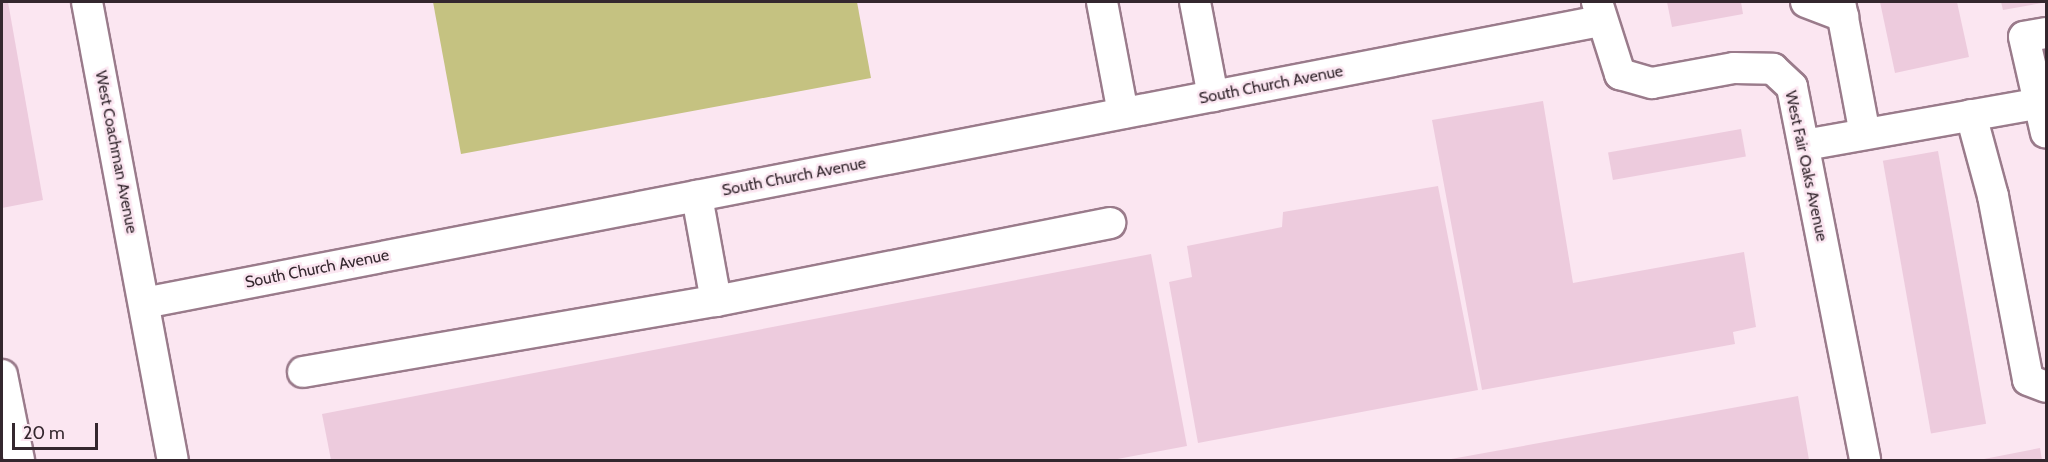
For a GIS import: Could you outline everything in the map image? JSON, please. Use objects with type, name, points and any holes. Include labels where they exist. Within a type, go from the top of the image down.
[{"type":"street","name":"West Coachman Avenue","points":[[87,2],[144,303]]},
{"type":"street","points":[[1102,2],[1123,113]]},
{"type":"street","points":[[1195,2],[1213,96]]},
{"type":"street","points":[[1806,2],[1842,9],[1864,134]]},
{"type":"street","name":"South Church Avenue","points":[[144,303],[1213,96],[1598,11]]},
{"type":"street","name":"West Fair Oaks Avenue","points":[[1598,11],[1620,74],[1652,83],[1734,68],[1773,69],[1792,87],[1865,460]]},
{"type":"street","points":[[2046,33],[2024,37],[2043,103],[2046,133]]},
{"type":"street","points":[[1805,146],[2043,103]]},
{"type":"street","points":[[1971,115],[1993,196],[2028,380],[2046,387]]},
{"type":"street","points":[[697,196],[716,301]]},
{"type":"street","points":[[303,372],[716,301],[1110,222]]},
{"type":"street","points":[[144,303],[173,460]]},
{"type":"street","points":[[2,375],[19,460]]},
{"type":"shaded area","points":[[433,2],[857,2],[871,78],[461,154]]},
{"type":"building","points":[[2,2],[8,2],[43,200],[2,208]]},
{"type":"building","points":[[1667,2],[1741,2],[1743,14],[1672,27]]},
{"type":"building","points":[[1880,2],[1957,2],[1969,57],[1895,73]]},
{"type":"building","points":[[2001,2],[2041,2],[2042,3],[2003,10]]},
{"type":"building","points":[[1543,101],[1573,283],[1744,252],[1756,327],[1733,332],[1735,344],[1482,390],[1432,120]]},
{"type":"building","points":[[1741,129],[1746,157],[1613,180],[1608,152]]},
{"type":"building","points":[[1938,151],[1986,424],[1931,434],[1883,161]]},
{"type":"building","points":[[1438,186],[1478,390],[1198,443],[1169,282],[1192,277],[1187,246],[1282,227],[1283,212]]},
{"type":"building","points":[[1151,254],[1187,446],[1112,460],[331,460],[322,414]]},
{"type":"building","points":[[1798,396],[1809,460],[1451,460],[1451,459]]},
{"type":"building","points":[[2040,448],[2042,460],[1984,460],[1984,459]]}]
